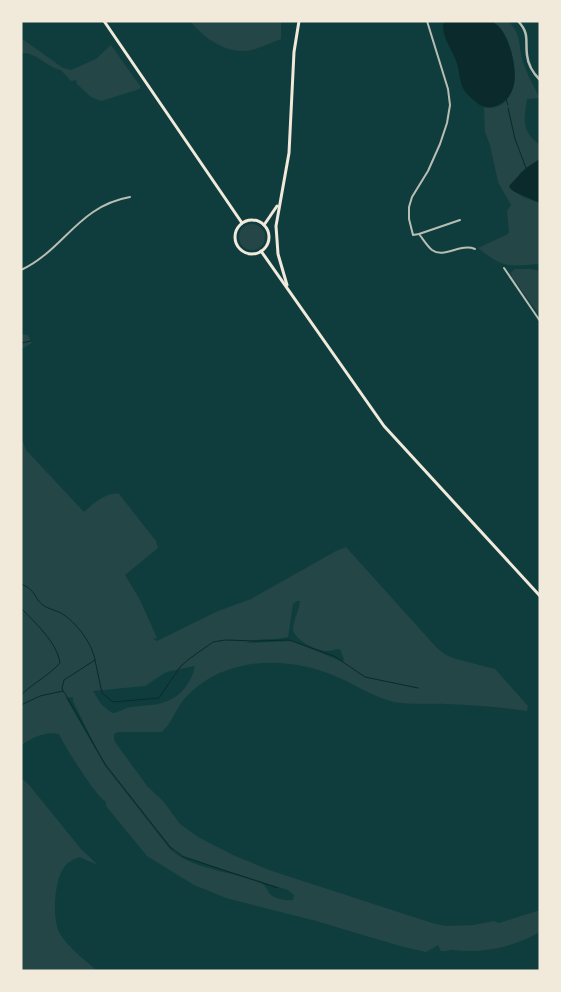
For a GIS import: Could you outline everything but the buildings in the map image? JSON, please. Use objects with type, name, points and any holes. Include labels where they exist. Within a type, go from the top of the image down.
[{"type":"main road","points":[[104,21],[242,223]]},
{"type":"main road","points":[[292,296],[282,270],[277,245],[276,221],[285,182],[289,153],[294,52],[299,21]]},
{"type":"main road","points":[[264,226],[280,199]]},
{"type":"main road","points":[[254,220],[264,226],[269,237],[261,251],[250,254],[238,246],[235,236],[242,223],[254,220]]},
{"type":"main road","points":[[261,251],[384,426],[540,596]]},
{"type":"street","points":[[427,21],[448,88],[450,105],[447,123],[440,144],[428,171],[408,207],[409,219],[413,235],[460,220]]},
{"type":"street","points":[[518,21],[528,38],[527,52],[530,65],[540,80]]},
{"type":"street","points":[[21,270],[46,254],[77,223],[92,212],[115,199],[130,196]]},
{"type":"street","points":[[419,234],[432,251],[438,253],[459,248],[468,247],[474,249]]},
{"type":"street","points":[[504,268],[540,321]]},
{"type":"shaded area","points":[[190,21],[281,21],[281,39],[252,50],[234,50],[217,44],[202,34]]},
{"type":"shaded area","points":[[446,21],[489,21],[500,28],[507,40],[515,76],[511,93],[506,100],[495,106],[485,107],[477,103],[465,91],[461,84],[456,62],[444,35],[443,24]]},
{"type":"shaded area","points":[[489,21],[508,21],[516,31],[521,56],[540,98],[527,99],[525,125],[530,135],[540,145],[540,159],[521,172],[509,188],[523,197],[540,203],[540,264],[507,265],[494,260],[478,248],[508,234],[507,211],[511,205],[498,182],[490,145],[485,132],[484,107],[498,106],[507,98],[513,86],[512,53],[507,38],[499,27]]},
{"type":"shaded area","points":[[21,38],[63,68],[71,70],[96,59],[111,45],[140,86],[140,89],[101,101],[91,97],[77,84],[76,80],[71,81],[61,70],[37,57],[21,53]]},
{"type":"shaded area","points":[[540,159],[540,203],[513,191],[509,186],[526,168]]},
{"type":"shaded area","points":[[252,224],[261,228],[265,237],[261,246],[252,250],[243,246],[239,237],[243,228]]},
{"type":"shaded area","points":[[515,269],[540,271],[540,316],[512,277],[511,272]]},
{"type":"shaded area","points":[[21,334],[28,335],[32,343],[21,349]]},
{"type":"shaded area","points":[[21,436],[26,450],[84,512],[95,502],[110,495],[119,494],[156,541],[158,548],[125,575],[140,600],[157,638],[153,639],[157,641],[218,611],[251,599],[346,547],[436,647],[446,655],[456,659],[495,669],[528,706],[527,711],[507,708],[394,702],[317,669],[298,665],[258,663],[220,673],[203,682],[188,695],[162,732],[118,732],[114,734],[114,740],[120,749],[148,787],[163,801],[180,824],[198,837],[233,855],[269,870],[432,923],[446,926],[474,925],[494,921],[499,923],[540,910],[540,932],[520,942],[498,948],[475,951],[441,951],[438,945],[426,952],[226,898],[194,885],[147,856],[106,806],[106,802],[88,781],[59,734],[49,733],[40,735],[21,745]],"holes":[[[300,601],[293,629],[297,637],[301,641],[324,651],[340,649],[344,659],[343,662],[292,641],[246,643],[288,637],[293,604]],[[195,666],[185,688],[174,698],[159,704],[131,707],[112,713],[101,704],[93,691],[145,686],[166,672]],[[73,697],[73,701],[107,767],[174,851],[180,855],[215,867],[288,890],[294,895],[293,900],[276,898],[261,883],[201,866],[179,856],[170,849],[105,766],[66,698]]]},
{"type":"shaded area","points":[[21,778],[29,785],[81,849],[98,865],[79,857],[68,863],[60,875],[55,901],[57,928],[60,934],[72,949],[97,971],[21,971]]},
{"type":"waterway","points":[[506,99],[508,105]]},
{"type":"waterway","points":[[508,108],[515,139],[526,168]]},
{"type":"waterway","points":[[21,343],[31,341]]},
{"type":"waterway","points":[[21,584],[30,589],[47,608],[61,613],[72,622],[87,640],[95,660],[64,680],[63,691],[40,696],[21,705]]},
{"type":"waterway","points":[[21,608],[50,640],[60,663],[21,695]]},
{"type":"waterway","points":[[95,660],[102,693],[113,702],[159,698],[180,667],[189,659],[213,642],[225,640],[289,640],[334,656],[365,677],[418,688]]},
{"type":"waterway","points":[[63,691],[105,764],[170,847],[184,857],[278,888]]}]
